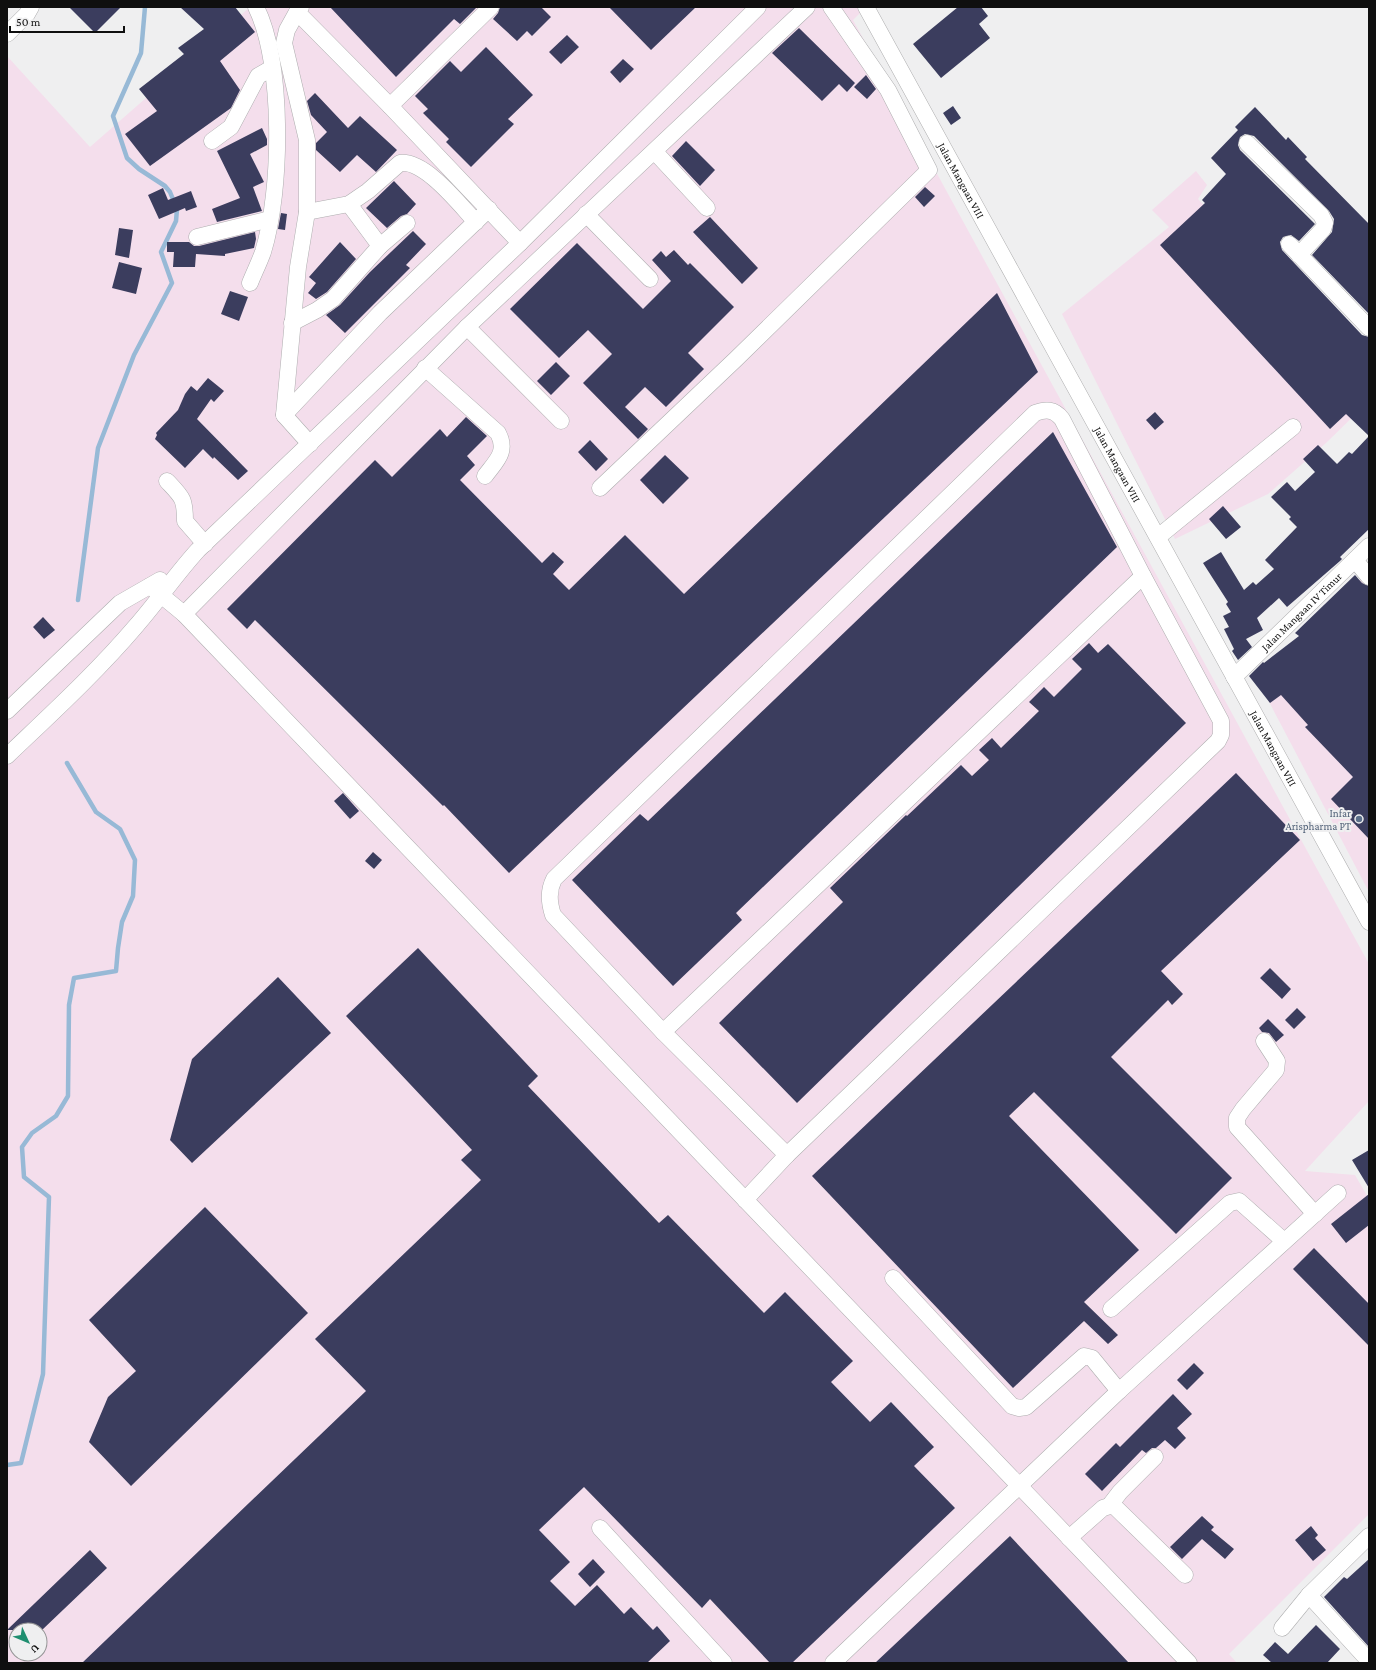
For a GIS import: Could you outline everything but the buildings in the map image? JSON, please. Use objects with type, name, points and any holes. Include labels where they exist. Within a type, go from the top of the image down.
[{"type":"street","points":[[7,34],[27,14],[31,7]]},
{"type":"street","points":[[250,283],[263,252],[270,219],[276,156],[277,98],[262,19],[256,7]]},
{"type":"street","points":[[390,106],[491,7]]},
{"type":"street","points":[[7,711],[120,603],[156,590],[182,568],[205,544],[520,243],[758,7]]},
{"type":"street","points":[[184,614],[425,368],[586,214],[655,152],[807,7]]},
{"type":"street","points":[[600,488],[742,353],[929,170],[888,90],[831,7]]},
{"type":"street","name":"Jalan Mangaan VIII","points":[[866,7],[1369,922]]},
{"type":"street","points":[[310,444],[284,415],[298,267],[307,212],[307,140],[284,43],[287,30],[299,10],[520,243]]},
{"type":"street","points":[[212,141],[231,127],[258,76],[272,68]]},
{"type":"street","points":[[1247,143],[1293,186],[1321,215],[1324,220],[1323,229],[1294,249],[1369,328]]},
{"type":"street","points":[[655,152],[707,208]]},
{"type":"street","points":[[307,212],[349,204],[368,191],[400,163],[405,162],[425,171],[476,222]]},
{"type":"street","points":[[349,204],[380,246]]},
{"type":"street","points":[[284,415],[380,313],[489,209]]},
{"type":"street","points":[[586,214],[650,279]]},
{"type":"street","points":[[197,238],[270,219]]},
{"type":"street","points":[[292,322],[317,310],[333,298],[380,246],[408,223]]},
{"type":"street","points":[[467,328],[561,421]]},
{"type":"street","points":[[425,368],[498,433],[503,447],[485,476]]},
{"type":"street","points":[[745,1200],[787,1155],[1218,741],[1221,735],[1221,721],[1143,576],[1062,419],[1051,410],[1043,410],[1035,413],[554,879],[550,886],[549,896],[554,914],[663,1032],[787,1155]]},
{"type":"street","points":[[1158,537],[1293,427]]},
{"type":"street","points":[[167,481],[183,500],[186,506],[185,521],[205,544]]},
{"type":"street","name":"Jalan Mangaan IV Timur","points":[[1234,677],[1369,546]]},
{"type":"street","points":[[1355,560],[1369,577]]},
{"type":"street","points":[[663,1032],[1143,576]]},
{"type":"street","points":[[156,590],[184,614],[1189,1663]]},
{"type":"street","points":[[7,756],[87,680],[137,625],[156,590]]},
{"type":"street","points":[[1264,1041],[1277,1061],[1276,1070],[1243,1109],[1237,1118],[1237,1127],[1315,1214]]},
{"type":"street","points":[[833,1663],[1119,1391],[1338,1193]]},
{"type":"street","points":[[1111,1309],[1230,1203],[1239,1201],[1284,1242]]},
{"type":"street","points":[[892,1278],[1012,1406],[1019,1408],[1026,1407],[1084,1356],[1092,1358],[1119,1391]]},
{"type":"street","points":[[1069,1538],[1103,1508],[1110,1505],[1120,1492],[1155,1457]]},
{"type":"street","points":[[1110,1505],[1113,1505],[1185,1575]]},
{"type":"street","points":[[600,1528],[724,1663]]},
{"type":"street","points":[[1282,1628],[1309,1595],[1369,1536]]},
{"type":"street","points":[[1309,1595],[1369,1661]]},
{"type":"shaded area","points":[[250,7],[866,7],[853,20],[1369,964],[1369,1101],[1305,1171],[1355,1175],[1369,1199],[1369,1514],[1229,1654],[1237,1663],[7,1663],[7,56],[90,147]]},
{"type":"shaded area","points":[[1196,171],[1207,185],[1198,199],[1369,379],[1369,401],[1326,443],[1268,494],[1175,539],[1062,314],[1169,227],[1152,210]]},
{"type":"shaded area","points":[[1369,571],[1369,892],[1256,677]]},
{"type":"waterway","points":[[78,600],[98,448],[134,355],[172,283],[161,252],[176,221],[177,209],[170,192],[165,186],[139,169],[127,158],[113,116],[141,53],[145,7]]},
{"type":"waterway","points":[[7,1465],[21,1463],[43,1374],[49,1197],[24,1177],[22,1147],[32,1133],[56,1116],[68,1096],[69,1005],[74,978],[116,971],[122,922],[133,896],[135,860],[120,829],[96,812],[67,763]]},
{"type":"place","name":"Infar Arispharma PT","points":[[1359,819]]}]
